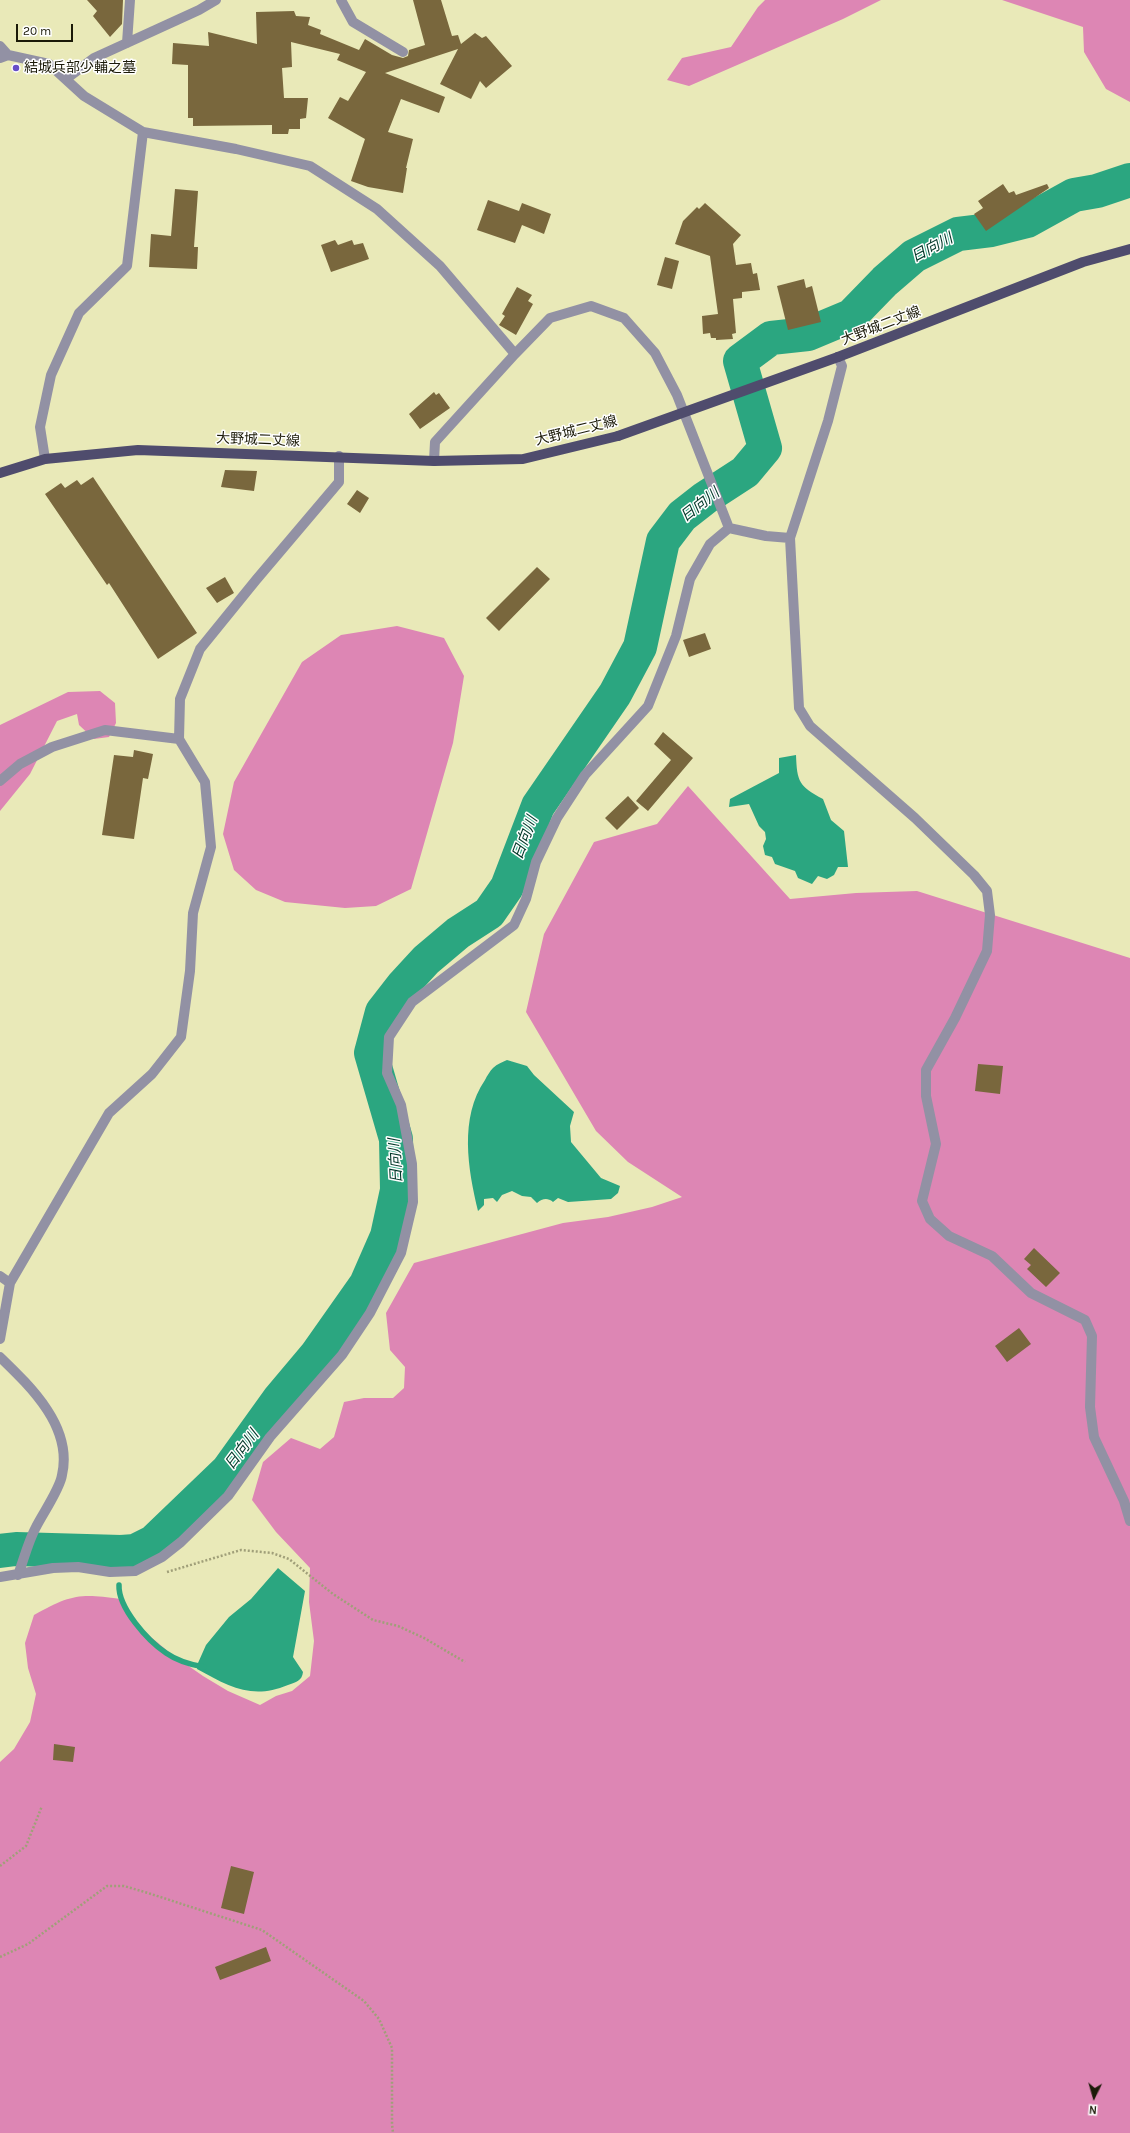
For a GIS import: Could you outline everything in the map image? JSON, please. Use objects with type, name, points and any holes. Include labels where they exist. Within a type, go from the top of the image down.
[{"type":"main road","name":"大野城二丈線","points":[[0,473],[45,459],[138,450],[339,456],[434,461],[523,459],[618,436],[838,357],[1082,262],[1130,249]]},
{"type":"street","points":[[127,43],[130,0]]},
{"type":"street","points":[[66,79],[94,58],[199,10],[216,0]]},
{"type":"street","points":[[341,0],[353,22],[403,52]]},
{"type":"street","points":[[0,46],[4,56],[49,64],[84,96],[143,132],[236,149],[310,166],[377,210],[440,266],[515,354]]},
{"type":"street","points":[[45,459],[40,427],[51,375],[79,313],[126,266],[143,132]]},
{"type":"street","points":[[434,461],[435,442],[550,318],[591,306],[624,318],[655,353],[677,395],[709,481],[729,528]]},
{"type":"street","points":[[838,357],[842,366],[828,421],[790,538],[799,708],[810,726],[914,818],[974,875],[987,891],[990,916],[988,951],[955,1018],[926,1070],[926,1096],[936,1144],[922,1201],[930,1219],[948,1236],[992,1256],[1031,1293],[1085,1320],[1092,1336],[1090,1407],[1094,1437],[1124,1501],[1130,1521]]},
{"type":"street","points":[[0,1339],[10,1283],[109,1113],[152,1074],[180,1037],[190,971],[194,913],[211,847],[205,782],[179,739],[180,699],[200,649],[339,482],[339,456]]},
{"type":"street","points":[[729,528],[766,536],[790,538]]},
{"type":"street","points":[[0,1577],[53,1568],[78,1567],[110,1572],[135,1571],[162,1557],[181,1542],[228,1496],[270,1437],[342,1355],[370,1313],[401,1254],[413,1202],[412,1164],[401,1105],[387,1073],[389,1036],[412,1002],[514,925],[526,899],[536,862],[558,818],[585,775],[648,706],[676,636],[690,579],[710,544],[729,528]]},
{"type":"street","points":[[0,781],[20,764],[52,747],[105,730],[179,739]]},
{"type":"street","points":[[0,1276],[10,1283]]},
{"type":"street","points":[[0,1357],[29,1385],[50,1414],[59,1435],[64,1456],[62,1476],[35,1529],[18,1575]]},
{"type":"path","points":[[147,1564],[156,1572],[167,1572],[241,1550],[272,1553],[289,1559],[333,1594],[373,1620],[398,1626],[424,1638],[465,1662]]},
{"type":"path","points":[[0,1866],[26,1846],[42,1806]]},
{"type":"path","points":[[0,1957],[28,1944],[107,1886],[124,1886],[142,1891],[262,1930],[290,1948],[364,2001],[380,2019],[392,2048],[393,2133]]},
{"type":"shaded area","points":[[765,0],[881,0],[843,19],[689,86],[667,80],[682,58],[731,47],[758,7]]},
{"type":"shaded area","points":[[1002,0],[1130,0],[1130,102],[1106,89],[1084,52],[1083,27]]},
{"type":"shaded area","points":[[397,626],[444,638],[464,676],[453,743],[411,889],[376,906],[345,908],[285,902],[256,890],[234,870],[223,834],[234,782],[302,662],[341,635]]},
{"type":"shaded area","points":[[100,691],[115,703],[116,723],[109,737],[94,739],[79,725],[77,714],[57,721],[30,774],[0,811],[0,725],[68,692]]},
{"type":"shaded area","points":[[796,755],[797,771],[801,782],[809,790],[823,799],[831,820],[844,831],[848,867],[838,867],[834,875],[827,879],[818,876],[812,884],[798,878],[795,871],[775,864],[772,857],[765,855],[763,846],[766,839],[765,832],[759,826],[749,804],[729,807],[730,799],[779,773],[779,758]]},
{"type":"shaded area","points":[[688,786],[790,899],[856,893],[917,891],[1130,958],[1130,2133],[0,2133],[0,1762],[14,1749],[30,1722],[36,1694],[28,1668],[25,1643],[34,1615],[57,1603],[75,1597],[94,1596],[120,1599],[133,1622],[170,1653],[228,1691],[260,1705],[276,1696],[292,1691],[310,1676],[314,1641],[309,1602],[310,1568],[276,1532],[252,1500],[263,1462],[291,1438],[320,1449],[334,1437],[344,1402],[364,1398],[393,1398],[404,1388],[405,1367],[390,1350],[386,1313],[414,1263],[563,1223],[608,1217],[652,1207],[682,1197],[628,1162],[596,1131],[526,1012],[544,934],[594,842],[657,824]]},
{"type":"shaded area","points":[[507,1060],[527,1066],[534,1075],[574,1112],[570,1126],[571,1142],[601,1178],[620,1186],[618,1193],[611,1199],[568,1202],[558,1198],[553,1202],[549,1199],[545,1199],[537,1203],[531,1197],[522,1196],[512,1191],[502,1195],[497,1202],[493,1198],[484,1199],[484,1205],[478,1211],[469,1161],[469,1127],[472,1111],[477,1095],[490,1072],[496,1065]]},
{"type":"shaded area","points":[[278,1568],[305,1591],[293,1657],[303,1672],[300,1679],[294,1683],[275,1689],[252,1691],[231,1686],[197,1669],[206,1645],[229,1617],[251,1599]]},
{"type":"building","points":[[87,0],[123,0],[122,24],[110,37],[93,16],[97,11]]},
{"type":"building","points":[[413,0],[441,0],[452,36],[458,35],[461,44],[475,33],[482,38],[486,36],[512,66],[486,88],[480,81],[471,99],[440,84],[458,49],[385,73],[445,97],[439,113],[401,99],[388,132],[413,139],[406,168],[403,193],[368,187],[351,181],[365,139],[328,118],[340,97],[348,101],[366,72],[337,60],[340,54],[291,42],[292,67],[282,68],[284,98],[308,98],[306,118],[300,119],[300,129],[289,129],[288,134],[272,134],[272,125],[193,126],[193,118],[188,118],[188,65],[172,64],[173,43],[209,46],[208,32],[257,44],[256,12],[294,11],[296,16],[310,17],[308,25],[321,30],[320,34],[359,50],[365,39],[392,55],[403,58],[408,56],[409,50],[425,45]]},
{"type":"building","points":[[1003,184],[1009,193],[1014,191],[1016,195],[1047,184],[1049,188],[986,231],[974,214],[983,208],[978,201]]},
{"type":"building","points":[[175,189],[198,191],[194,247],[198,247],[197,269],[149,267],[151,234],[171,236]]},
{"type":"building","points":[[488,200],[519,211],[522,203],[551,214],[544,234],[522,225],[515,243],[477,230]]},
{"type":"building","points":[[705,203],[741,235],[733,244],[736,265],[751,263],[753,274],[757,273],[760,290],[742,292],[742,298],[733,299],[736,333],[732,334],[733,339],[716,340],[716,338],[711,338],[710,333],[703,334],[702,316],[718,314],[710,256],[675,244],[683,221],[697,207],[699,209]]},
{"type":"building","points":[[335,240],[338,245],[352,240],[354,245],[363,243],[369,259],[331,272],[321,245]]},
{"type":"building","points":[[665,257],[679,261],[672,289],[657,285]]},
{"type":"building","points":[[804,279],[806,288],[812,286],[821,322],[788,330],[777,286]]},
{"type":"building","points":[[517,287],[532,295],[528,301],[533,304],[516,335],[499,325],[505,316],[502,314]]},
{"type":"building","points":[[434,392],[436,395],[439,393],[450,408],[420,429],[409,414]]},
{"type":"building","points":[[225,470],[257,471],[254,491],[221,487]]},
{"type":"building","points":[[93,477],[197,633],[158,659],[109,583],[107,585],[45,494],[61,483],[65,488],[77,480],[81,485]]},
{"type":"building","points":[[357,490],[369,498],[360,513],[347,504]]},
{"type":"building","points":[[537,567],[550,579],[499,631],[486,618]]},
{"type":"building","points":[[225,577],[234,593],[217,603],[206,588]]},
{"type":"building","points":[[705,633],[711,649],[689,657],[683,640]]},
{"type":"building","points":[[663,732],[693,758],[648,811],[636,801],[671,760],[654,744]]},
{"type":"building","points":[[134,750],[153,754],[148,779],[143,778],[134,839],[102,835],[114,755],[133,757]]},
{"type":"building","points":[[628,796],[639,808],[617,830],[605,818]]},
{"type":"building","points":[[978,1064],[1003,1066],[1000,1094],[975,1091]]},
{"type":"building","points":[[1034,1248],[1060,1273],[1046,1287],[1027,1269],[1031,1265],[1024,1259]]},
{"type":"building","points":[[1019,1328],[1031,1344],[1007,1362],[995,1346]]},
{"type":"building","points":[[54,1744],[75,1747],[73,1762],[53,1760]]},
{"type":"building","points":[[231,1866],[254,1872],[244,1914],[221,1908]]},
{"type":"building","points":[[266,1947],[271,1961],[220,1980],[215,1967]]},
{"type":"waterway","name":"日向川","points":[[0,1551],[16,1549],[121,1552],[135,1551],[153,1542],[228,1470],[279,1399],[316,1355],[366,1284],[387,1236],[397,1190],[396,1139],[371,1053],[382,1012],[403,985],[426,960],[458,933],[489,913],[507,887],[538,806],[615,694],[640,647],[663,541],[682,516],[705,498],[745,472],[765,448],[740,361],[771,338],[808,334],[851,316],[885,281],[914,256],[958,234],[991,230],[1027,221],[1074,195],[1097,191],[1130,180]]},
{"type":"waterway","points":[[119,1585],[123,1604],[135,1623],[151,1641],[174,1658],[189,1664],[204,1667]]},
{"type":"place","name":"結城兵部少輔之墓","points":[[16,68]]}]
